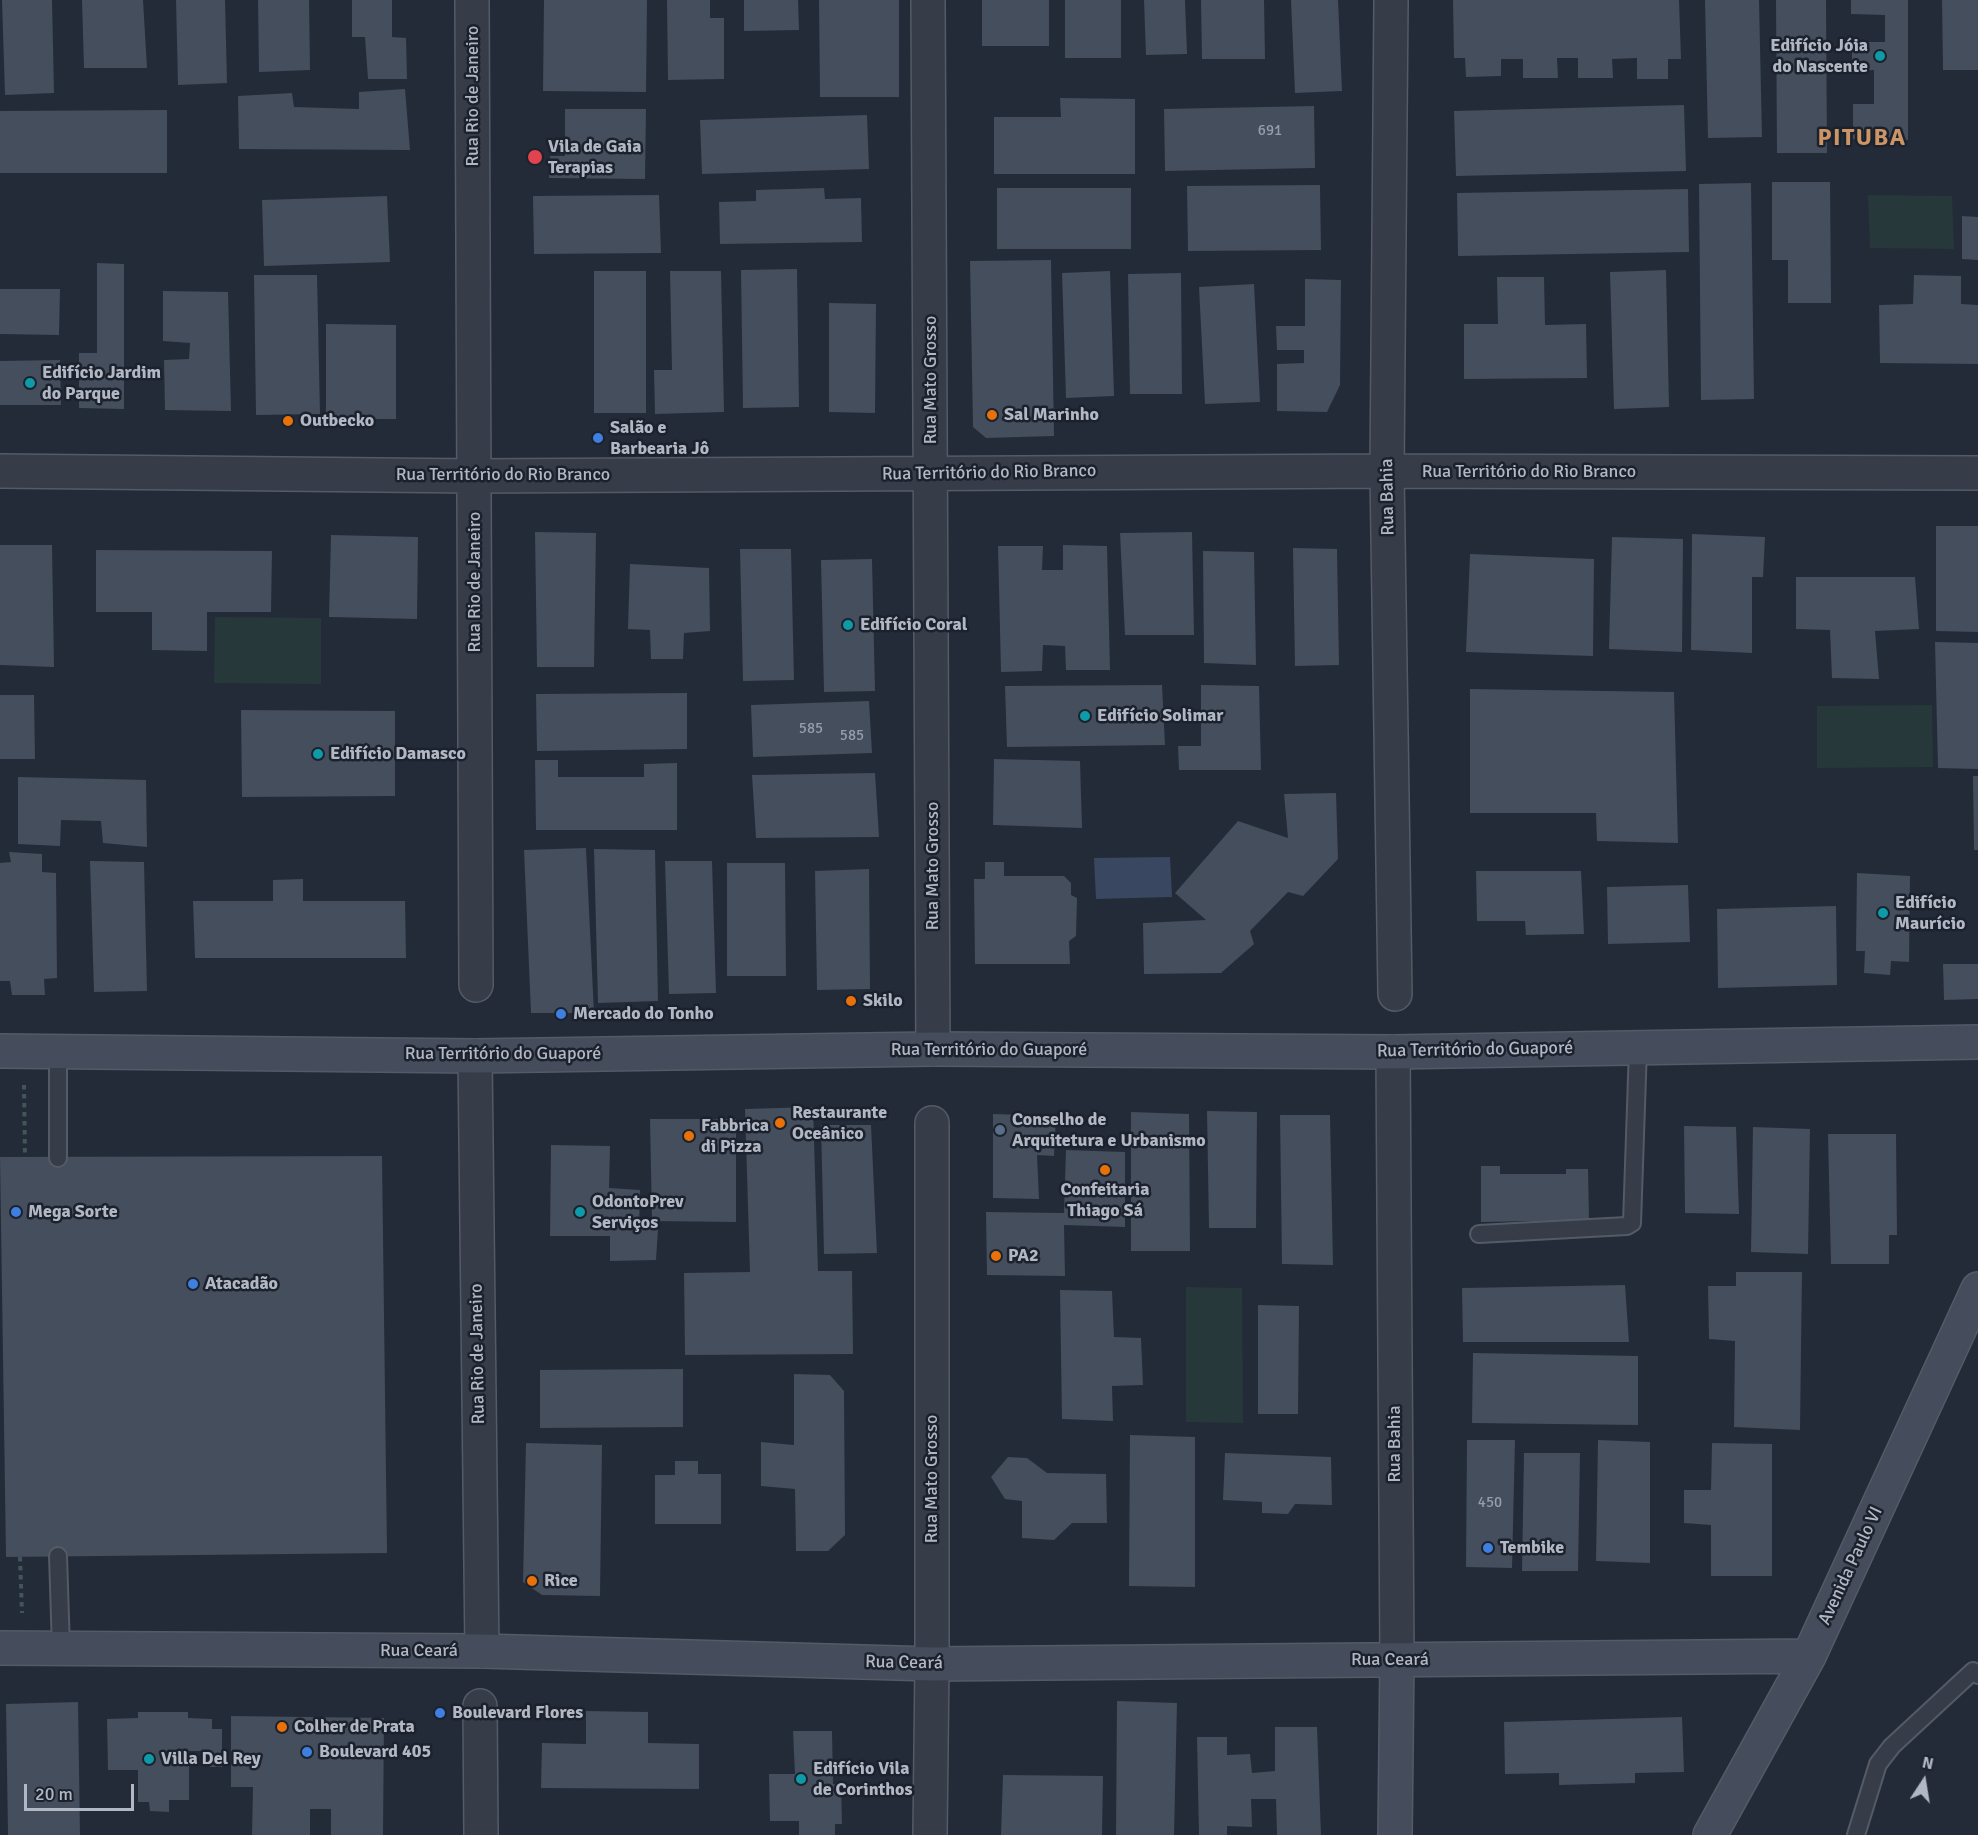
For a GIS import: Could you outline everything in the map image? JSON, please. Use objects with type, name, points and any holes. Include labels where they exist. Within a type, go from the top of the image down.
[{"type":"street","name":"Rua Rio de Janeiro","points":[[472,0],[476,985]]},
{"type":"street","name":"Rua Mato Grosso","points":[[928,0],[933,1049]]},
{"type":"street","name":"Rua Bahia","points":[[1391,0],[1387,471],[1395,994]]},
{"type":"street","name":"Rua Território do Rio Branco","points":[[0,471],[474,477],[1387,471],[1978,473]]},
{"type":"street","name":"Rua Território do Guaporé","points":[[12,1051],[475,1056],[933,1049],[1393,1052],[1978,1042]]},
{"type":"street","name":"Rua Bahia","points":[[1393,1052],[1397,1660],[1395,1835]]},
{"type":"street","name":"Rua Rio de Janeiro","points":[[475,1056],[482,1651]]},
{"type":"street","name":"Rua Mato Grosso","points":[[930,1835],[932,1123]]},
{"type":"street","name":"Avenida Paulo VI","points":[[1710,1835],[1809,1656],[1978,1289]]},
{"type":"street","name":"Rua Ceará","points":[[11,1648],[482,1651],[932,1664],[1809,1656]]},
{"type":"street","points":[[480,1706],[480,1835]]},
{"type":"lane","points":[[1479,1234],[1627,1226],[1632,1223],[1638,1048]]},
{"type":"lane","points":[[58,1052],[58,1158]]},
{"type":"lane","points":[[58,1556],[62,1649]]},
{"type":"lane","points":[[1856,1835],[1878,1764],[1892,1746],[1976,1670]]},
{"type":"path","points":[[12,1051],[25,1158]]},
{"type":"path","points":[[11,1648],[21,1557]]},
{"type":"shaded area","points":[[1868,195],[1952,196],[1954,249],[1870,248]]},
{"type":"shaded area","points":[[215,617],[321,618],[321,684],[214,683]]},
{"type":"shaded area","points":[[1932,705],[1933,767],[1817,768],[1817,706]]},
{"type":"shaded area","points":[[1186,1287],[1242,1288],[1243,1423],[1186,1422]]},
{"type":"water","points":[[1170,857],[1172,897],[1096,899],[1094,858]]},
{"type":"building","points":[[2,0],[52,0],[54,93],[5,95]]},
{"type":"building","points":[[82,0],[143,0],[147,68],[84,68]]},
{"type":"building","points":[[176,0],[225,0],[227,83],[178,85]]},
{"type":"building","points":[[258,0],[309,0],[310,70],[259,72]]},
{"type":"building","points":[[352,0],[392,0],[392,37],[406,38],[407,79],[368,79],[365,37],[352,37]]},
{"type":"building","points":[[544,0],[647,0],[646,92],[543,91]]},
{"type":"building","points":[[667,0],[710,0],[710,18],[724,18],[724,79],[668,80]]},
{"type":"building","points":[[744,0],[798,0],[799,30],[744,31]]},
{"type":"building","points":[[819,0],[899,0],[899,97],[820,97]]},
{"type":"building","points":[[982,0],[1049,0],[1049,46],[982,46]]},
{"type":"building","points":[[1065,0],[1121,0],[1121,58],[1065,58]]},
{"type":"building","points":[[1144,0],[1185,0],[1187,54],[1146,55]]},
{"type":"building","points":[[1201,0],[1264,0],[1265,59],[1202,59]]},
{"type":"building","points":[[1291,0],[1338,0],[1342,91],[1295,93]]},
{"type":"building","points":[[1453,0],[1679,0],[1681,59],[1668,59],[1668,79],[1637,79],[1637,58],[1612,59],[1613,78],[1578,78],[1578,58],[1557,58],[1558,78],[1523,78],[1523,59],[1501,59],[1501,76],[1466,77],[1465,58],[1454,58]]},
{"type":"building","points":[[1705,0],[1759,0],[1762,137],[1708,138]]},
{"type":"building","points":[[1776,0],[1826,0],[1827,153],[1777,153]]},
{"type":"building","name":"Edifício Jóia do Nascente","points":[[1851,0],[1908,0],[1908,140],[1853,139],[1853,104],[1874,104],[1874,70],[1852,71],[1852,42],[1885,42],[1885,15],[1851,14]]},
{"type":"building","points":[[1942,0],[1978,0],[1978,70],[1943,70]]},
{"type":"building","points":[[405,89],[410,150],[239,149],[238,96],[292,93],[294,107],[359,109],[359,92]]},
{"type":"building","points":[[1060,98],[1135,99],[1135,174],[994,174],[994,117],[1061,117]]},
{"type":"building","points":[[1684,105],[1686,171],[1456,176],[1454,111]]},
{"type":"building","points":[[1314,106],[1315,168],[1165,171],[1164,109]]},
{"type":"building","points":[[565,109],[646,109],[645,179],[549,178],[550,156],[565,156]]},
{"type":"building","points":[[167,110],[167,173],[0,173],[0,111]]},
{"type":"building","points":[[867,115],[869,169],[702,174],[700,120]]},
{"type":"building","points":[[1772,182],[1830,182],[1831,303],[1788,303],[1788,260],[1772,260]]},
{"type":"building","points":[[1751,183],[1754,399],[1701,400],[1699,184]]},
{"type":"building","points":[[1320,185],[1321,250],[1188,251],[1187,186]]},
{"type":"building","points":[[824,188],[825,199],[861,198],[862,242],[720,244],[719,202],[756,201],[756,190]]},
{"type":"building","points":[[997,188],[1131,188],[1131,249],[997,249]]},
{"type":"building","points":[[1688,189],[1689,252],[1458,256],[1457,193]]},
{"type":"building","points":[[659,195],[661,253],[534,254],[533,196]]},
{"type":"building","points":[[387,196],[390,262],[264,266],[262,200]]},
{"type":"building","points":[[1962,216],[1978,217],[1978,260],[1962,259]]},
{"type":"building","points":[[1051,260],[1054,436],[986,438],[973,427],[970,261]]},
{"type":"building","points":[[97,263],[124,264],[124,409],[79,408],[79,353],[97,353]]},
{"type":"building","points":[[797,269],[799,407],[743,408],[741,270]]},
{"type":"building","points":[[1666,270],[1669,407],[1614,409],[1610,272]]},
{"type":"building","points":[[594,271],[646,271],[646,413],[594,413]]},
{"type":"building","points":[[670,271],[721,271],[724,412],[655,414],[654,370],[672,370]]},
{"type":"building","points":[[1110,271],[1114,396],[1066,398],[1062,273]]},
{"type":"building","points":[[1181,273],[1182,394],[1130,394],[1128,274]]},
{"type":"building","points":[[254,275],[317,275],[320,414],[256,415]]},
{"type":"building","points":[[1914,275],[1961,276],[1961,304],[1978,305],[1978,364],[1880,363],[1879,305],[1913,304]]},
{"type":"building","points":[[1497,277],[1544,277],[1545,325],[1586,324],[1587,378],[1464,379],[1464,324],[1498,324]]},
{"type":"building","points":[[1305,279],[1341,280],[1340,385],[1327,412],[1277,411],[1277,364],[1304,363],[1304,350],[1277,350],[1276,326],[1305,326]]},
{"type":"building","points":[[1254,284],[1260,402],[1205,404],[1199,287]]},
{"type":"building","name":"Edifício Jardim do Parque","points":[[0,289],[60,289],[59,335],[0,334]]},
{"type":"building","points":[[163,291],[228,292],[231,411],[165,410],[164,360],[189,359],[190,343],[163,341]]},
{"type":"building","points":[[829,303],[876,304],[875,413],[829,412]]},
{"type":"building","points":[[326,324],[396,325],[396,419],[326,419]]},
{"type":"building","name":"Edifício Jardim do Parque","points":[[60,360],[61,405],[0,405],[0,361]]},
{"type":"building","points":[[1936,526],[1978,526],[1978,632],[1936,631]]},
{"type":"building","points":[[535,532],[596,533],[594,667],[537,667]]},
{"type":"building","points":[[1192,532],[1194,635],[1125,635],[1120,533]]},
{"type":"building","points":[[1692,534],[1765,537],[1763,577],[1752,577],[1752,653],[1691,650]]},
{"type":"building","points":[[331,535],[418,537],[417,619],[329,617]]},
{"type":"building","points":[[1612,537],[1683,539],[1682,652],[1609,649]]},
{"type":"building","points":[[0,545],[52,545],[54,667],[0,665]]},
{"type":"building","points":[[1063,545],[1107,546],[1110,670],[1066,670],[1065,646],[1043,645],[1042,671],[1001,672],[998,546],[1043,546],[1042,570],[1063,570]]},
{"type":"building","points":[[1293,548],[1337,549],[1339,665],[1295,666]]},
{"type":"building","points":[[740,549],[791,549],[794,680],[743,681]]},
{"type":"building","points":[[96,550],[272,551],[271,612],[207,612],[207,651],[152,650],[152,612],[96,612]]},
{"type":"building","points":[[1203,551],[1254,552],[1256,665],[1204,663]]},
{"type":"building","points":[[1470,554],[1594,559],[1593,656],[1466,652]]},
{"type":"building","name":"Edifício Coral","points":[[872,559],[875,691],[824,692],[821,560]]},
{"type":"building","points":[[630,564],[709,568],[710,631],[684,633],[683,659],[651,659],[650,630],[628,629]]},
{"type":"building","points":[[1796,577],[1915,577],[1919,629],[1875,631],[1879,679],[1832,678],[1830,630],[1796,629]]},
{"type":"building","points":[[1935,642],[1978,643],[1978,769],[1938,768]]},
{"type":"building","name":"Edifício Solimar","points":[[1162,685],[1165,745],[1007,747],[1005,686]]},
{"type":"building","points":[[1201,685],[1259,686],[1261,770],[1179,770],[1178,746],[1201,746]]},
{"type":"building","points":[[1470,689],[1674,692],[1678,843],[1597,841],[1596,813],[1470,813]]},
{"type":"building","points":[[687,693],[687,749],[537,751],[536,694]]},
{"type":"building","points":[[0,695],[34,695],[35,759],[0,759]]},
{"type":"building","points":[[869,701],[872,753],[753,757],[751,705]]},
{"type":"building","name":"Edifício Damasco","points":[[241,710],[395,711],[395,796],[242,797]]},
{"type":"building","points":[[994,759],[1080,761],[1082,828],[993,825]]},
{"type":"building","points":[[535,760],[558,760],[558,777],[644,777],[644,764],[677,763],[677,830],[536,830]]},
{"type":"building","points":[[875,773],[879,837],[756,838],[752,775]]},
{"type":"building","points":[[1973,776],[1978,776],[1978,850],[1974,850]]},
{"type":"building","points":[[18,777],[146,780],[147,847],[103,843],[101,821],[61,820],[60,846],[18,844]]},
{"type":"building","points":[[1336,793],[1338,859],[1303,896],[1288,892],[1250,931],[1254,944],[1221,973],[1144,974],[1143,923],[1206,920],[1175,893],[1238,821],[1288,838],[1284,794]]},
{"type":"building","points":[[586,848],[594,1013],[531,1013],[524,850]]},
{"type":"building","points":[[594,849],[655,850],[658,1001],[598,1003]]},
{"type":"building","points":[[9,852],[42,854],[42,872],[56,873],[57,978],[44,979],[45,995],[12,995],[10,981],[0,981],[0,863],[11,862]]},
{"type":"building","points":[[90,861],[144,862],[147,991],[94,992]]},
{"type":"building","points":[[665,861],[712,861],[716,993],[669,994]]},
{"type":"building","points":[[985,862],[1004,862],[1004,876],[1064,876],[1071,883],[1071,895],[1077,898],[1076,936],[1069,941],[1070,964],[975,964],[974,879],[985,879]]},
{"type":"building","points":[[727,863],[785,863],[786,976],[727,976]]},
{"type":"building","points":[[869,869],[870,989],[817,990],[815,871]]},
{"type":"building","points":[[1476,871],[1581,871],[1584,934],[1526,935],[1525,921],[1477,921]]},
{"type":"building","name":"Edifício Maurício","points":[[1857,873],[1910,876],[1909,962],[1891,961],[1890,975],[1864,973],[1865,951],[1856,951]]},
{"type":"building","points":[[303,879],[303,901],[405,901],[406,958],[195,958],[193,901],[273,901],[273,880]]},
{"type":"building","points":[[1688,885],[1690,942],[1608,944],[1607,887]]},
{"type":"building","points":[[1836,906],[1837,985],[1718,988],[1717,909]]},
{"type":"building","points":[[1943,964],[1978,964],[1978,999],[1944,1000]]},
{"type":"building","points":[[813,1107],[818,1271],[852,1271],[853,1354],[685,1355],[684,1273],[750,1272],[745,1109]]},
{"type":"building","points":[[1207,1111],[1257,1112],[1256,1228],[1209,1228]]},
{"type":"building","points":[[1131,1112],[1189,1114],[1190,1251],[1131,1251]]},
{"type":"building","points":[[993,1114],[1056,1116],[1054,1156],[1037,1155],[1039,1199],[993,1198]]},
{"type":"building","points":[[1280,1115],[1330,1115],[1333,1265],[1282,1264]]},
{"type":"building","points":[[650,1119],[736,1119],[736,1222],[652,1221]]},
{"type":"building","points":[[821,1125],[871,1125],[877,1253],[824,1254]]},
{"type":"building","points":[[1684,1126],[1736,1127],[1739,1214],[1685,1213]]},
{"type":"building","points":[[1753,1127],[1810,1129],[1808,1254],[1751,1252]]},
{"type":"building","points":[[1828,1134],[1896,1134],[1897,1235],[1889,1235],[1889,1264],[1831,1264]]},
{"type":"building","name":"OdontoPrev Serviços","points":[[551,1145],[610,1146],[609,1188],[640,1190],[639,1228],[658,1229],[656,1260],[610,1261],[610,1236],[550,1236]]},
{"type":"building","points":[[1066,1150],[1125,1152],[1125,1227],[1064,1225],[1065,1276],[987,1275],[986,1212],[1064,1213]]},
{"type":"building","name":"Atacadão","points":[[382,1156],[387,1553],[6,1557],[0,1157]]},
{"type":"building","points":[[1481,1166],[1500,1166],[1500,1174],[1566,1174],[1566,1169],[1588,1169],[1589,1220],[1481,1222]]},
{"type":"building","points":[[1736,1272],[1802,1272],[1800,1430],[1734,1427],[1735,1341],[1709,1339],[1708,1286],[1736,1286]]},
{"type":"building","points":[[1625,1285],[1629,1342],[1463,1342],[1462,1288]]},
{"type":"building","points":[[1060,1290],[1112,1291],[1114,1337],[1141,1338],[1143,1385],[1112,1386],[1113,1421],[1062,1419]]},
{"type":"building","points":[[1258,1305],[1299,1306],[1298,1414],[1258,1414]]},
{"type":"building","points":[[1473,1353],[1638,1356],[1638,1425],[1472,1423]]},
{"type":"building","points":[[683,1369],[683,1427],[540,1428],[540,1370]]},
{"type":"building","points":[[794,1374],[830,1375],[844,1391],[845,1535],[828,1551],[796,1551],[795,1489],[761,1486],[761,1442],[794,1445]]},
{"type":"building","points":[[1130,1435],[1195,1437],[1195,1587],[1129,1586]]},
{"type":"building","points":[[1467,1440],[1515,1440],[1512,1568],[1466,1567]]},
{"type":"building","points":[[1598,1440],[1650,1442],[1650,1563],[1596,1561]]},
{"type":"building","points":[[526,1443],[602,1445],[600,1596],[542,1595],[523,1582]]},
{"type":"building","points":[[1712,1443],[1772,1444],[1772,1576],[1711,1576],[1711,1525],[1684,1523],[1684,1490],[1711,1490]]},
{"type":"building","points":[[1225,1453],[1331,1457],[1332,1505],[1295,1504],[1288,1514],[1262,1513],[1262,1502],[1223,1500]]},
{"type":"building","points":[[1524,1453],[1580,1453],[1578,1571],[1522,1571]]},
{"type":"building","points":[[1008,1457],[1027,1458],[1047,1473],[1106,1474],[1107,1523],[1072,1523],[1054,1540],[1022,1538],[1022,1501],[1005,1499],[991,1477]]},
{"type":"building","points":[[675,1461],[698,1461],[698,1474],[721,1474],[721,1524],[655,1524],[655,1475],[675,1475]]},
{"type":"building","points":[[1117,1701],[1177,1703],[1174,1835],[1116,1835]]},
{"type":"building","points":[[78,1702],[80,1835],[8,1835],[6,1704]]},
{"type":"building","points":[[586,1711],[648,1712],[648,1743],[699,1744],[699,1789],[541,1788],[542,1743],[586,1744]]},
{"type":"building","name":"Villa Del Rey","points":[[138,1712],[188,1712],[188,1718],[212,1719],[212,1729],[222,1729],[222,1767],[210,1767],[210,1751],[189,1751],[189,1800],[169,1800],[169,1812],[150,1811],[149,1802],[138,1802],[138,1770],[108,1770],[107,1719],[138,1718]]},
{"type":"building","name":"Boulevard 405","points":[[231,1716],[384,1718],[383,1835],[331,1835],[331,1809],[310,1809],[310,1835],[252,1835],[253,1787],[231,1787]]},
{"type":"building","points":[[1682,1717],[1684,1772],[1635,1773],[1635,1783],[1559,1785],[1559,1773],[1505,1774],[1504,1722]]},
{"type":"building","points":[[1275,1727],[1317,1727],[1321,1835],[1277,1835],[1276,1799],[1251,1799],[1252,1827],[1227,1826],[1227,1835],[1199,1835],[1197,1737],[1227,1737],[1227,1755],[1250,1754],[1252,1773],[1275,1771]]},
{"type":"building","name":"Edifício Vila de Corinthos","points":[[793,1731],[832,1731],[833,1784],[841,1784],[842,1824],[835,1824],[835,1835],[799,1835],[799,1821],[770,1821],[769,1774],[795,1774]]},
{"type":"building","points":[[1003,1775],[1103,1776],[1102,1835],[1001,1835]]},
{"type":"place","name":"Edifício Jóia do Nascente","points":[[1880,56]]},
{"type":"place","name":"Vila de Gaia Terapias","points":[[535,157]]},
{"type":"place","name":"Edifício Jardim do Parque","points":[[30,383]]},
{"type":"place","name":"Sal Marinho","points":[[992,415]]},
{"type":"place","name":"Outbecko","points":[[288,421]]},
{"type":"place","name":"Salão e Barbearia Jô","points":[[598,438]]},
{"type":"place","name":"Edifício Coral","points":[[848,625]]},
{"type":"place","name":"Edifício Solimar","points":[[1085,716]]},
{"type":"place","name":"Edifício Damasco","points":[[318,754]]},
{"type":"place","name":"Edifício Maurício","points":[[1883,913]]},
{"type":"place","name":"Skilo","points":[[851,1001]]},
{"type":"place","name":"Mercado do Tonho","points":[[561,1014]]},
{"type":"place","name":"Restaurante Oceânico","points":[[780,1123]]},
{"type":"place","name":"Conselho de Arquitetura e Urbanismo","points":[[1000,1130]]},
{"type":"place","name":"Fabbrica di Pizza","points":[[689,1136]]},
{"type":"place","name":"Confeitaria Thiago Sá","points":[[1105,1170]]},
{"type":"place","name":"Mega Sorte","points":[[16,1212]]},
{"type":"place","name":"OdontoPrev Serviços","points":[[580,1212]]},
{"type":"place","name":"PA2","points":[[996,1256]]},
{"type":"place","name":"Atacadão","points":[[193,1284]]},
{"type":"place","name":"Tembike","points":[[1488,1548]]},
{"type":"place","name":"Rice","points":[[532,1581]]},
{"type":"place","name":"Boulevard Flores","points":[[440,1713]]},
{"type":"place","name":"Colher de Prata","points":[[282,1727]]},
{"type":"place","name":"Boulevard 405","points":[[307,1752]]},
{"type":"place","name":"Villa Del Rey","points":[[149,1759]]},
{"type":"place","name":"Edifício Vila de Corinthos","points":[[801,1779]]},
{"type":"district","name":"PITUBA","points":[[1862,139]]}]
